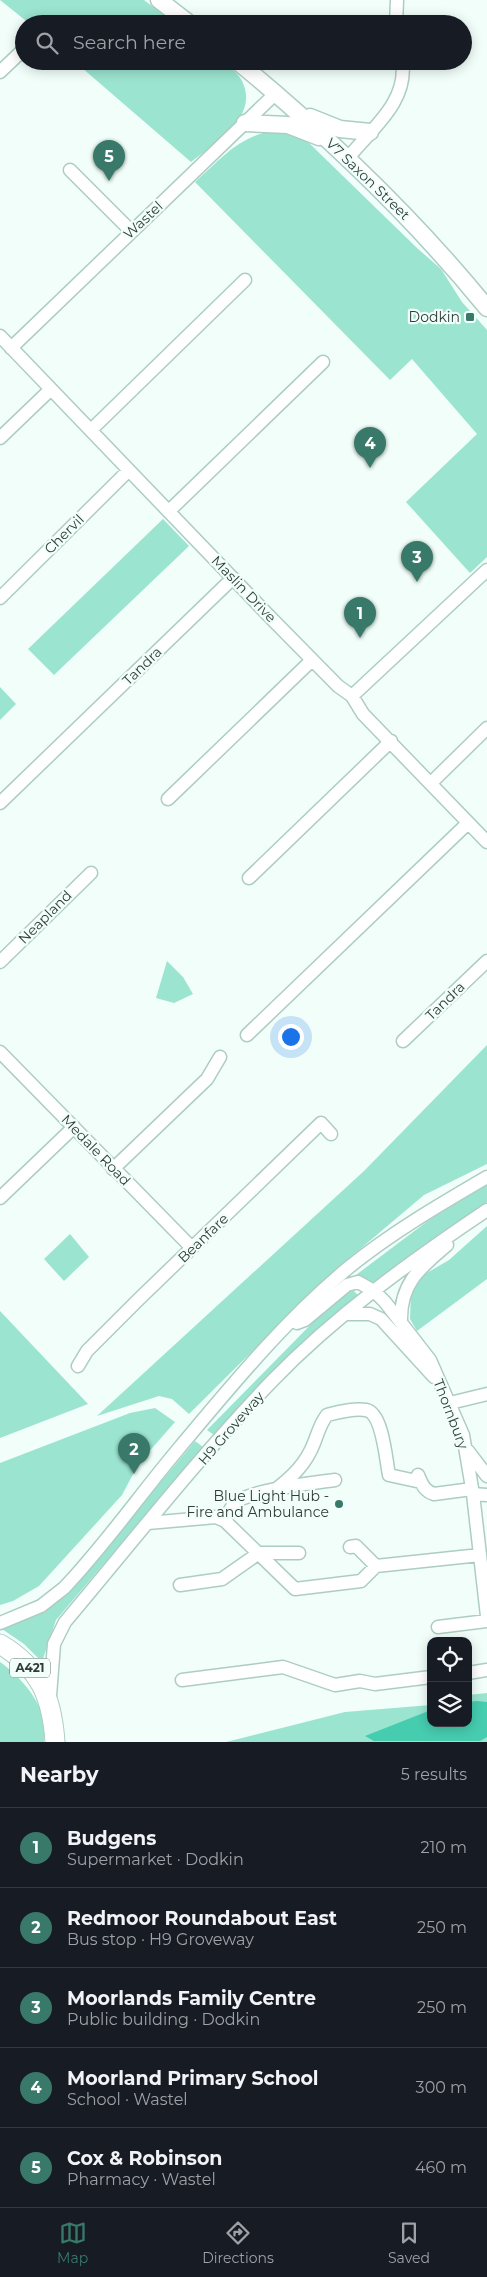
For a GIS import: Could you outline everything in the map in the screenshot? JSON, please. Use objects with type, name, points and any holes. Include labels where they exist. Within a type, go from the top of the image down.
[{"type":"highway","name":"A421","points":[[0,1644],[14,1654],[36,1675],[52,1709],[55,1742]]},
{"type":"highway","points":[[52,1709],[64,1742]]},
{"type":"main road","points":[[159,0],[178,15]]},
{"type":"main road","name":"V7 Saxon Street","points":[[248,70],[348,158],[410,220],[487,308]]},
{"type":"main road","points":[[294,109],[328,126],[370,132]]},
{"type":"main road","points":[[246,123],[288,125],[328,140]]},
{"type":"street","points":[[396,15],[397,0]]},
{"type":"street","points":[[0,72],[15,58]]},
{"type":"street","points":[[348,158],[395,103],[400,85],[401,70]]},
{"type":"street","name":"Wastel","points":[[12,348],[276,93]]},
{"type":"street","points":[[70,170],[132,231]]},
{"type":"street","points":[[91,430],[245,280]]},
{"type":"street","name":"Maslin Drive","points":[[0,336],[312,660],[352,696],[363,714],[487,842]]},
{"type":"street","points":[[170,512],[323,362]]},
{"type":"street","points":[[0,438],[50,390]]},
{"type":"street","name":"Chervil","points":[[0,598],[128,471]]},
{"type":"street","points":[[352,696],[487,570]]},
{"type":"street","name":"Tandra","points":[[0,803],[233,578]]},
{"type":"street","points":[[168,799],[312,660]]},
{"type":"street","points":[[431,783],[487,728]]},
{"type":"street","points":[[249,878],[391,742]]},
{"type":"street","points":[[247,1035],[468,823]]},
{"type":"street","name":"Neapland","points":[[0,962],[91,873]]},
{"type":"street","name":"Tandra","points":[[403,1041],[487,961]]},
{"type":"street","name":"Medale Road","points":[[0,1052],[192,1248]]},
{"type":"street","points":[[113,1169],[207,1079],[220,1057]]},
{"type":"street","name":"Beanfare","points":[[78,1366],[87,1351],[318,1120],[331,1134]]},
{"type":"street","points":[[0,1198],[74,1127]]},
{"type":"street","name":"H9 Groveway","points":[[0,1623],[41,1606],[64,1588],[180,1446],[284,1328],[356,1263],[432,1208],[487,1177]]},
{"type":"street","points":[[401,1321],[402,1301],[408,1284],[438,1253],[487,1211]]},
{"type":"street","name":"H9 Groveway","points":[[52,1709],[52,1657],[58,1633],[65,1622],[234,1423],[272,1381],[345,1314],[422,1254],[487,1211]]},
{"type":"street","points":[[284,1328],[305,1320],[347,1285],[358,1282],[374,1291]]},
{"type":"street","name":"Thornbury","points":[[374,1291],[401,1321],[430,1360],[450,1403],[466,1449],[473,1492],[487,1616]]},
{"type":"street","points":[[345,1314],[370,1314],[381,1318],[439,1382]]},
{"type":"street","points":[[450,1403],[487,1394]]},
{"type":"street","points":[[275,1490],[291,1478],[307,1460],[321,1423],[327,1415],[343,1411],[366,1410],[373,1413],[380,1426],[389,1475],[419,1477],[429,1493],[473,1492],[487,1495]]},
{"type":"street","points":[[466,1449],[487,1476]]},
{"type":"street","points":[[225,1521],[233,1505],[240,1499],[275,1490],[335,1480]]},
{"type":"street","points":[[148,1523],[216,1517],[225,1521],[295,1589],[361,1582],[376,1566],[480,1555]]},
{"type":"street","points":[[350,1547],[356,1546],[376,1566]]},
{"type":"street","points":[[180,1585],[222,1579],[259,1553],[299,1553]]},
{"type":"street","points":[[438,1627],[487,1621]]},
{"type":"street","points":[[182,1680],[283,1668],[335,1684],[360,1681],[375,1684],[427,1678]]},
{"type":"street","points":[[472,1672],[487,1670]]},
{"type":"shaded area","points":[[0,0],[144,0],[163,15],[19,15]]},
{"type":"shaded area","points":[[84,70],[233,70],[241,78],[246,94],[245,106],[240,118],[222,138],[191,162]]},
{"type":"shaded area","points":[[277,130],[297,135],[308,142],[441,269],[462,302],[487,330],[487,557],[470,573],[406,502],[477,434],[412,359],[390,380],[195,182],[223,156],[242,142]]},
{"type":"shaded area","points":[[163,519],[189,546],[54,675],[28,649]]},
{"type":"shaded area","points":[[0,687],[16,704],[0,720]]},
{"type":"shaded area","points":[[167,961],[183,977],[193,994],[174,1003],[156,998]]},
{"type":"shaded area","points":[[487,1045],[487,1164],[424,1195],[327,1277],[189,1414],[172,1399],[159,1396],[97,1416],[364,1171]]},
{"type":"shaded area","points":[[487,1185],[487,1202],[375,1281],[352,1278],[429,1220]]},
{"type":"shaded area","points":[[487,1226],[487,1279],[417,1331],[410,1319],[411,1293],[425,1274],[449,1260]]},
{"type":"shaded area","points":[[70,1234],[89,1257],[64,1281],[44,1259]]},
{"type":"shaded area","points":[[353,1290],[358,1295],[305,1341],[214,1435],[207,1430],[330,1305]]},
{"type":"shaded area","points":[[0,1311],[88,1404],[0,1438]]},
{"type":"shaded area","points":[[155,1408],[175,1422],[139,1463],[122,1495],[39,1586],[13,1601],[0,1605],[0,1463],[130,1413]]},
{"type":"shaded area","points":[[195,1441],[203,1447],[56,1620],[42,1662],[24,1644],[2,1629],[41,1610],[75,1584]]},
{"type":"shaded area","points":[[0,1662],[20,1679],[37,1702],[44,1721],[44,1742],[0,1742]]},
{"type":"shaded area","points":[[487,1693],[487,1742],[226,1742],[345,1712],[427,1705],[427,1727],[472,1727],[472,1695]]},
{"type":"shaded area","points":[[472,1702],[487,1702],[487,1737],[480,1741],[374,1741],[365,1736],[427,1712],[427,1727],[472,1727]]},
{"type":"place","name":"Cox & Robinson","points":[[109,181]]},
{"type":"place","name":"Dodkin","points":[[470,317]]},
{"type":"place","name":"Moorland Primary School","points":[[370,468]]},
{"type":"place","name":"Moorlands Family Centre","points":[[417,582]]},
{"type":"place","name":"Budgens","points":[[360,638]]},
{"type":"place","name":"Redmoor Roundabout East","points":[[134,1474]]},
{"type":"place","name":"Blue Light Hub - Fire and Ambulance","points":[[339,1504]]}]
